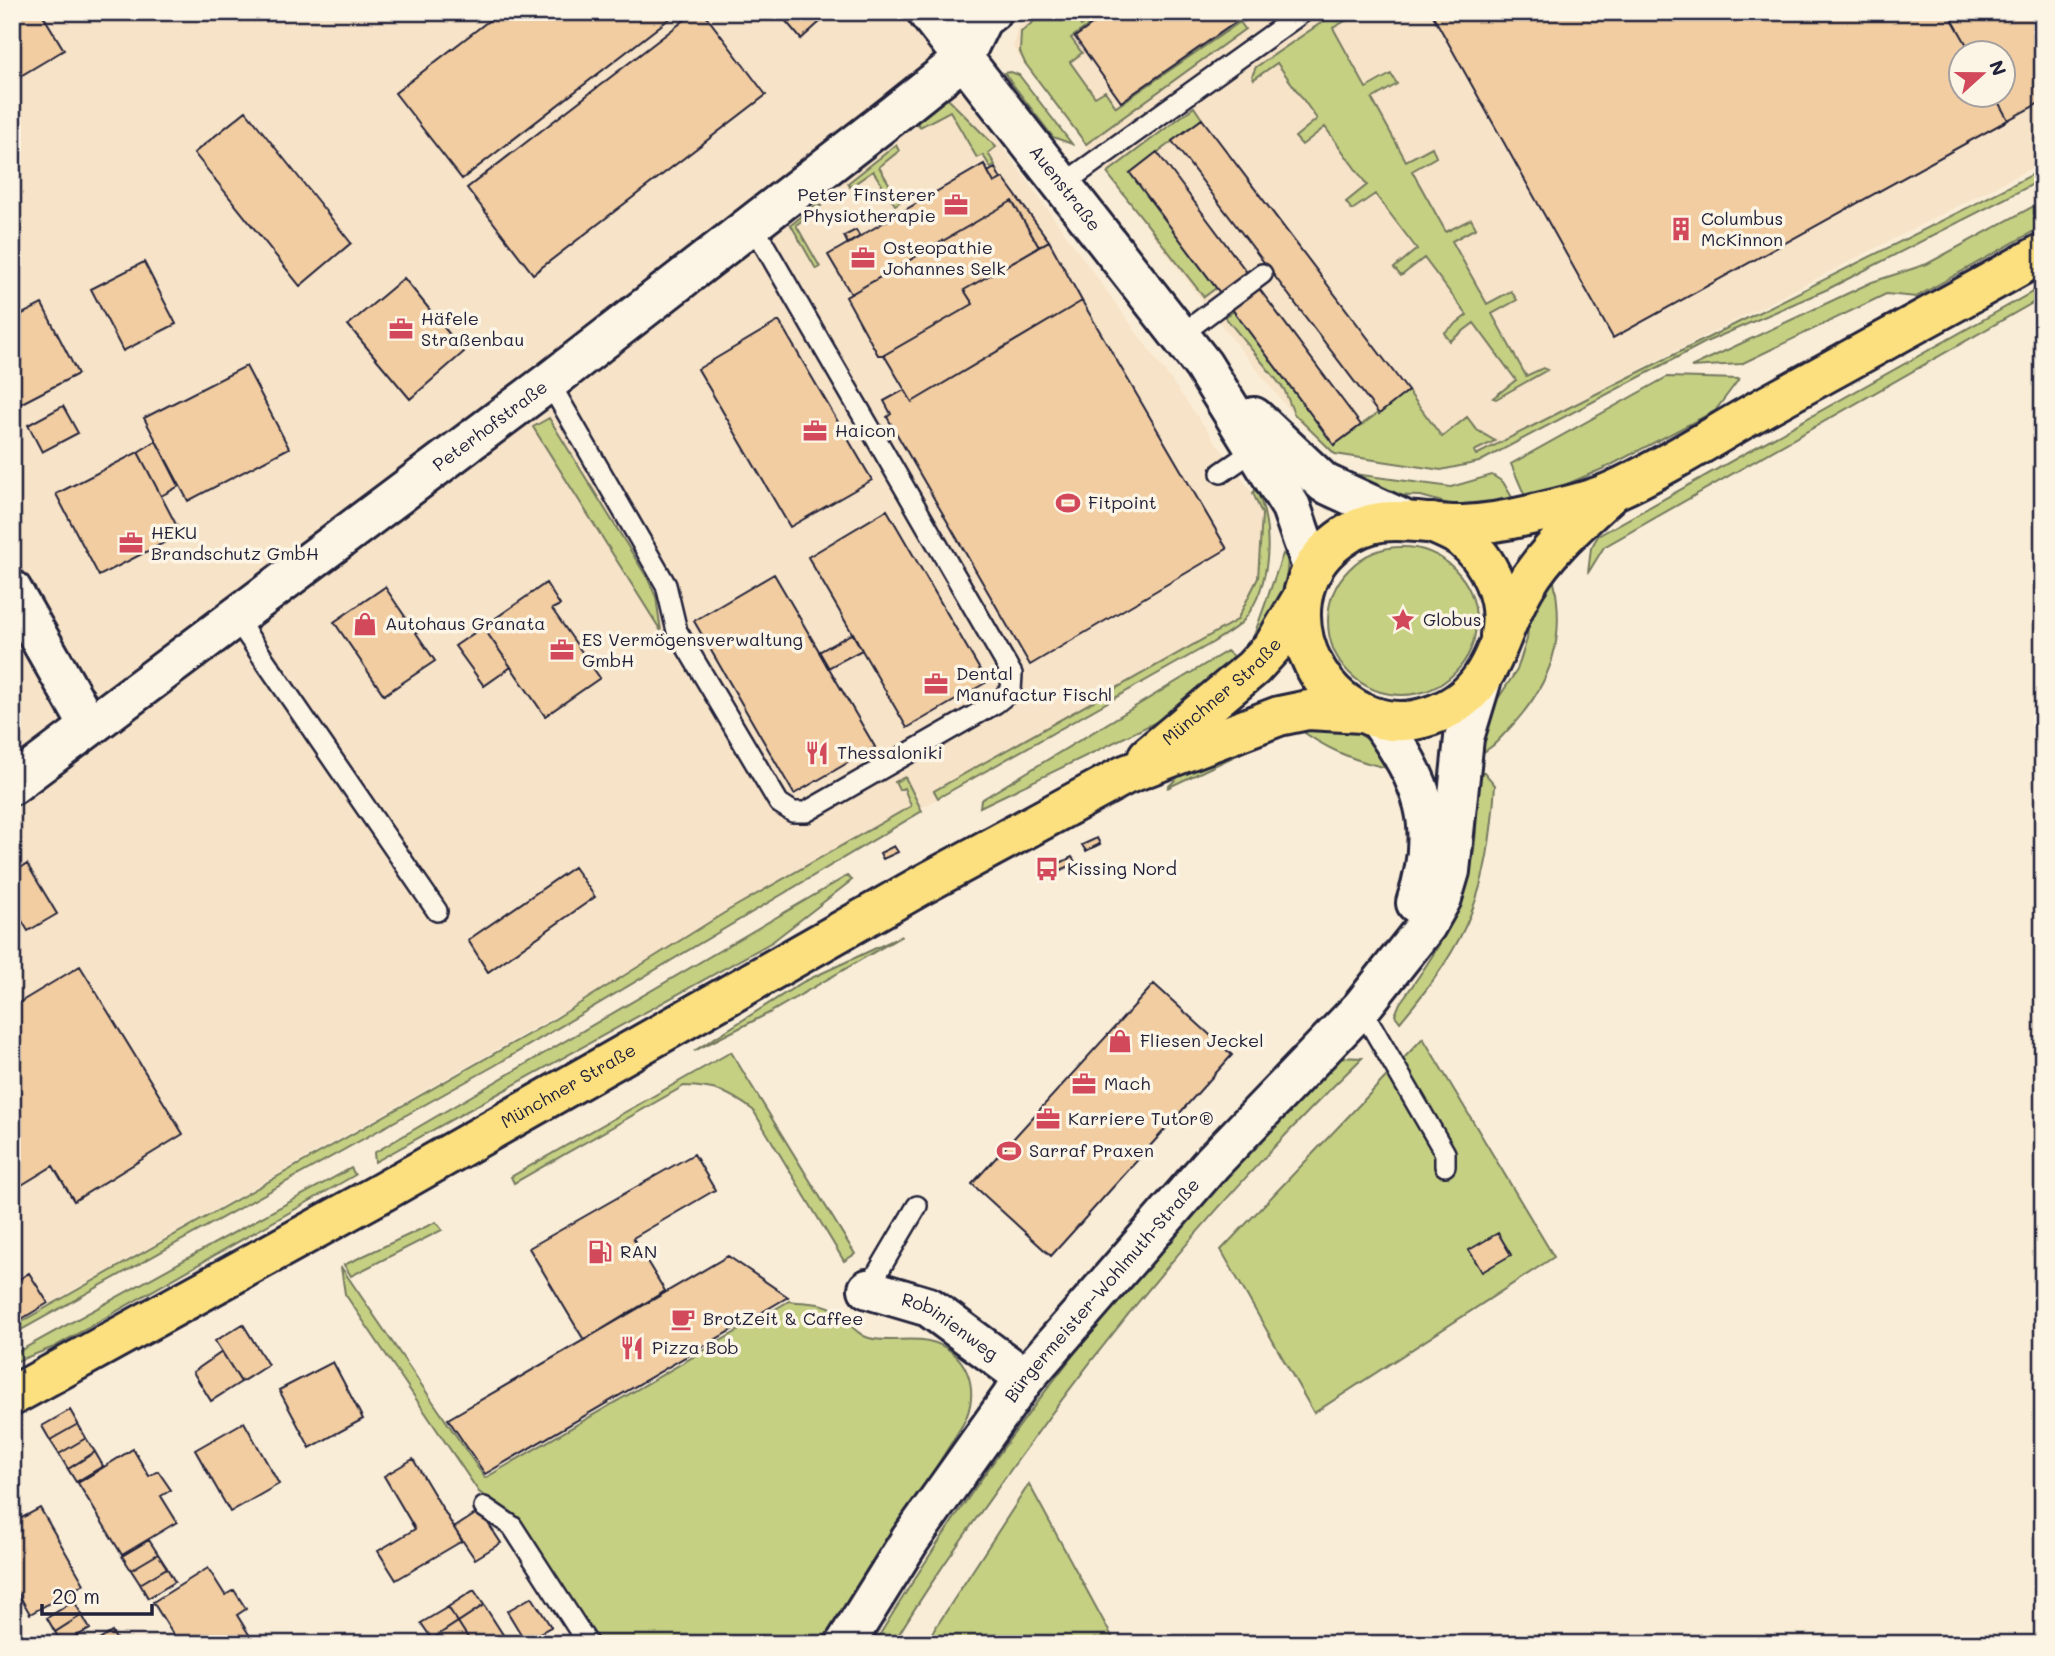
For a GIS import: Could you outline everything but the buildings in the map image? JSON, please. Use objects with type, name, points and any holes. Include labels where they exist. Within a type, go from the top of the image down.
[{"type":"main road","points":[[1613,491],[1548,553],[1511,613],[1489,668],[1457,704],[1441,712],[1404,720],[1370,715],[1334,694],[1313,668],[1303,641],[1308,582],[1340,540],[1368,524],[1417,521],[1495,522],[1613,491],[2043,253]]},
{"type":"main road","points":[[1417,521],[1462,538],[1485,562],[1498,591],[1503,623],[1489,668]]},
{"type":"main road","name":"Münchner Straße","points":[[1125,775],[1253,668],[1274,645],[1308,582]]},
{"type":"main road","name":"Münchner Straße","points":[[12,1396],[379,1194],[922,885],[1125,775],[1279,716],[1308,710],[1370,715]]},
{"type":"street","points":[[962,60],[982,19],[992,12]]},
{"type":"street","name":"Auenstraße","points":[[935,16],[962,60],[1203,365],[1282,446],[1324,483],[1417,521]]},
{"type":"street","name":"Peterhofstraße","points":[[12,785],[550,382],[751,222],[962,60]]},
{"type":"street","name":"Auenstraße","points":[[1203,365],[1291,507],[1308,582]]},
{"type":"street","points":[[12,590],[89,726]]},
{"type":"street","name":"Bürgermeister-Wohlmuth-Straße","points":[[845,1644],[910,1540],[1025,1378],[1212,1163],[1362,1008],[1426,926],[1447,885],[1455,843],[1464,738],[1489,668]]},
{"type":"street","name":"Bürgermeister-Wohlmuth-Straße","points":[[1370,715],[1417,779],[1427,817],[1426,858],[1418,895],[1395,965]]},
{"type":"street","name":"Robinienweg","points":[[868,1289],[929,1307],[1025,1378]]},
{"type":"lane","points":[[1062,185],[1303,12]]},
{"type":"lane","points":[[550,382],[666,585],[677,631],[779,803],[793,812],[806,812],[996,703],[1011,691],[1013,674],[751,222]]},
{"type":"lane","points":[[1179,336],[1262,274]]},
{"type":"lane","points":[[1221,473],[1256,449]]},
{"type":"lane","points":[[235,617],[437,911]]},
{"type":"lane","points":[[1362,1008],[1445,1153],[1445,1166]]},
{"type":"lane","points":[[868,1289],[916,1206]]},
{"type":"lane","points":[[484,1507],[512,1526],[588,1644]]},
{"type":"shaded area","points":[[12,12],[939,12],[919,31],[1267,513],[1265,578],[1236,629],[12,1325]]},
{"type":"shaded area","points":[[1039,12],[2043,12],[2043,162],[1460,462],[1330,449],[1298,421],[1211,312],[1013,47],[1017,28]]},
{"type":"green space","points":[[1045,12],[1071,12],[1081,26],[1101,12],[1107,12],[1071,38],[1082,53],[1070,62],[1095,97],[1105,91],[1116,107],[1240,22],[1245,29],[1086,144],[1025,63],[1020,52],[1021,32]]},
{"type":"green space","points":[[1337,12],[1359,13],[1333,28],[1366,88],[1391,74],[1397,84],[1372,99],[1406,161],[1432,147],[1436,157],[1412,171],[1446,232],[1471,219],[1476,228],[1452,241],[1487,304],[1511,291],[1517,300],[1492,314],[1526,376],[1543,368],[1547,370],[1496,399],[1493,398],[1516,380],[1474,323],[1450,341],[1444,333],[1467,315],[1424,258],[1401,276],[1394,268],[1417,249],[1375,194],[1352,210],[1346,202],[1367,185],[1325,127],[1302,145],[1295,137],[1317,119],[1277,63],[1254,79],[1252,76],[1256,67]]},
{"type":"green space","points":[[1004,73],[1019,75],[1072,144],[1053,137]]},
{"type":"green space","points":[[948,99],[996,147],[988,153],[995,165],[991,168],[983,155],[977,158],[950,111],[920,127],[913,117]]},
{"type":"green space","points":[[1194,107],[1202,119],[1130,173],[1216,288],[1204,297],[1107,173]]},
{"type":"green space","points":[[896,145],[899,151],[879,167],[900,202],[895,205],[873,171],[850,187],[848,183]]},
{"type":"green space","points":[[2043,169],[2043,179],[1828,289],[1706,342],[1479,462],[1441,470],[1335,454],[1294,414],[1284,389],[1225,317],[1234,311],[1334,445],[1408,391],[1442,437],[1467,417],[1477,430],[1495,441],[1474,451],[1476,455]]},
{"type":"green space","points":[[2043,201],[2043,226],[1916,297],[1886,294],[1741,364],[1691,367],[1872,282],[1927,264]]},
{"type":"green space","points":[[817,204],[821,206],[796,225],[820,267],[816,269],[791,225]]},
{"type":"green space","points":[[2043,286],[2043,297],[1604,547],[1588,573],[1591,548],[1598,536]]},
{"type":"green space","points":[[1667,377],[1739,379],[1715,411],[1607,467],[1527,501],[1511,464]]},
{"type":"green space","points":[[549,418],[648,579],[656,597],[661,631],[533,427]]},
{"type":"green space","points":[[1354,474],[1451,487],[1492,475],[1503,482],[1517,506],[1491,509],[1456,506],[1421,496],[1380,495],[1347,476]]},
{"type":"green space","points":[[1256,489],[1266,521],[1267,556],[1260,590],[1241,623],[1212,643],[938,798],[934,791],[1237,620],[1258,578],[1262,514],[1253,493]]},
{"type":"green space","points":[[1402,547],[1430,553],[1454,569],[1470,593],[1476,621],[1470,649],[1454,673],[1430,689],[1402,695],[1374,689],[1350,673],[1334,649],[1328,621],[1334,593],[1350,569],[1374,553]]},
{"type":"green space","points":[[1283,554],[1288,558],[1281,604],[1271,622],[1252,641]]},
{"type":"green space","points":[[1553,577],[1558,621],[1552,660],[1545,678],[1523,713],[1495,744],[1479,754],[1479,727],[1517,670],[1527,639],[1530,609]]},
{"type":"green space","points":[[1227,651],[1243,665],[1175,713],[980,807],[981,800]]},
{"type":"green space","points":[[1294,725],[1329,726],[1353,731],[1373,745],[1398,770],[1369,764],[1343,754],[1318,742]]},
{"type":"green space","points":[[1280,735],[1167,788],[1188,767]]},
{"type":"green space","points":[[1474,772],[1484,772],[1495,785],[1492,823],[1480,885],[1459,939],[1424,993],[1400,1022],[1395,1015],[1400,1003],[1452,922],[1471,868],[1476,839],[1477,807]]},
{"type":"green space","points":[[905,777],[922,811],[494,1066],[12,1335],[12,1327],[550,1022],[729,910],[911,806],[904,788],[899,790],[895,782]]},
{"type":"green space","points":[[847,876],[852,880],[772,942],[375,1162],[374,1153]]},
{"type":"green space","points":[[902,936],[769,1013],[694,1051],[803,982]]},
{"type":"green space","points":[[1423,1038],[1554,1257],[1314,1413],[1221,1250]]},
{"type":"green space","points":[[731,1052],[855,1254],[844,1261],[753,1110],[736,1098],[713,1089],[684,1086],[514,1183],[511,1177]]},
{"type":"green space","points":[[1339,1057],[1362,1058],[1267,1155],[1177,1255],[1052,1413],[951,1555],[893,1644],[874,1644],[1001,1450],[1071,1358],[1168,1242]]},
{"type":"green space","points":[[351,1168],[355,1175],[54,1347],[12,1363],[12,1355]]},
{"type":"green space","points":[[436,1222],[442,1230],[351,1276],[344,1265]]},
{"type":"green space","points":[[341,1267],[485,1478],[789,1301],[827,1306],[869,1338],[921,1340],[941,1345],[953,1353],[967,1373],[971,1385],[969,1411],[827,1644],[598,1644],[516,1520],[479,1492],[345,1294]]},
{"type":"green space","points":[[1029,1484],[1116,1644],[925,1644]]},
{"type":"place","name":"Peter Finsterer Physiotherapie","points":[[956,205]]},
{"type":"place","name":"Columbus McKinnon","points":[[1681,229]]},
{"type":"place","name":"Osteopathie Johannes Selk","points":[[863,258]]},
{"type":"place","name":"Häfele Straßenbau","points":[[401,329]]},
{"type":"place","name":"Haicon","points":[[815,431]]},
{"type":"place","name":"Fitpoint","points":[[1068,503]]},
{"type":"place","name":"HEKU Brandschutz GmbH","points":[[131,543]]},
{"type":"place","name":"Globus","points":[[1403,620]]},
{"type":"place","name":"Autohaus Granata","points":[[365,624]]},
{"type":"place","name":"ES Vermögensverwaltung GmbH","points":[[562,650]]},
{"type":"place","name":"Dental Manufactur Fischl","points":[[936,684]]},
{"type":"place","name":"Thessaloniki","points":[[817,753]]},
{"type":"place","name":"Kissing Nord","points":[[1047,869]]},
{"type":"place","name":"Fliesen Jeckel","points":[[1120,1041]]},
{"type":"place","name":"Mach","points":[[1084,1084]]},
{"type":"place","name":"Karriere Tutor®","points":[[1048,1119]]},
{"type":"place","name":"Sarraf Praxen","points":[[1009,1151]]},
{"type":"place","name":"RAN","points":[[600,1252]]},
{"type":"place","name":"BrotZeit & Caffee","points":[[683,1319]]},
{"type":"place","name":"Pizza Bob","points":[[632,1348]]}]
